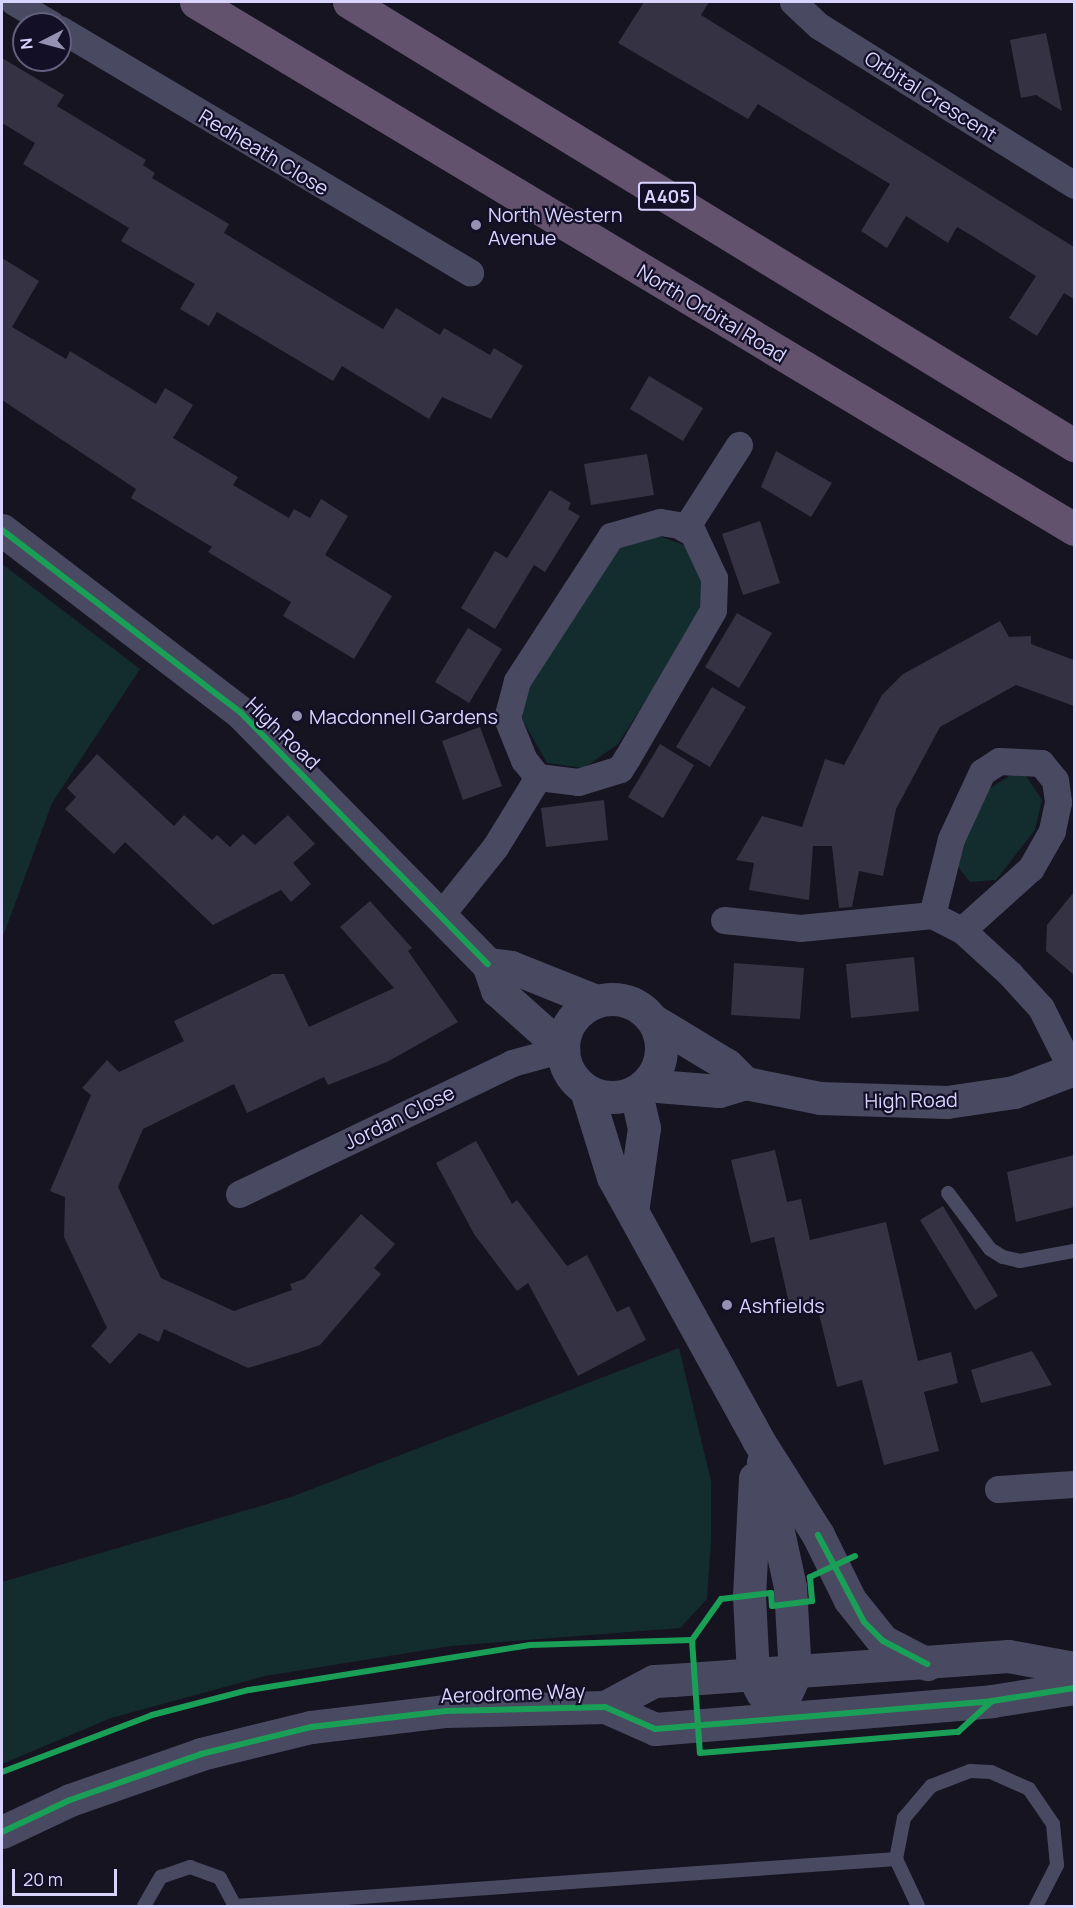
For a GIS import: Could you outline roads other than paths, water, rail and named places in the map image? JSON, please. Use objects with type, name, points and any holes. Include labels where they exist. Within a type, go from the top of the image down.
[{"type":"highway","name":"North Orbital Road","points":[[196,2],[1074,529]]},
{"type":"highway","name":"A405","points":[[350,2],[1074,445]]},
{"type":"street","points":[[14,2],[31,12]]},
{"type":"street","name":"Orbital Crescent","points":[[793,2],[819,26],[1074,185]]},
{"type":"street","name":"Redheath Close","points":[[72,36],[470,272]]},
{"type":"street","points":[[685,529],[739,445]]},
{"type":"street","points":[[660,522],[693,533],[714,578],[713,610],[620,769],[578,782],[538,777],[524,760],[507,718],[517,681],[611,536],[660,522]]},
{"type":"street","name":"High Road","points":[[2,530],[241,713],[438,917],[488,964],[497,990],[563,1049]]},
{"type":"street","points":[[932,915],[951,838],[982,772],[999,761],[1041,763],[1055,780],[1058,801],[1052,831],[1031,867],[962,930]]},
{"type":"street","points":[[438,917],[495,847],[538,777]]},
{"type":"street","points":[[724,920],[800,928],[932,915],[962,930],[1041,1008],[1073,1069]]},
{"type":"street","points":[[488,964],[511,967],[596,1001],[630,1001],[656,1022],[727,1065],[745,1083]]},
{"type":"street","points":[[596,1001],[571,1020],[563,1049],[574,1079],[586,1090],[611,1097],[641,1089]]},
{"type":"street","points":[[633,1205],[645,1128],[641,1089],[661,1056],[656,1022]]},
{"type":"street","name":"Jordan Close","points":[[239,1194],[512,1063],[563,1049]]},
{"type":"street","name":"High Road","points":[[641,1089],[719,1091],[745,1083],[870,1102],[947,1101],[1014,1092],[1073,1069]]},
{"type":"street","points":[[586,1090],[613,1176],[633,1205],[758,1440],[819,1535],[864,1622],[883,1641],[927,1664]]},
{"type":"street","points":[[758,1440],[790,1587],[795,1674],[775,1717]]},
{"type":"street","points":[[758,1440],[749,1571],[753,1675],[775,1717]]},
{"type":"street","points":[[998,1489],[1074,1484]]},
{"type":"street","name":"Aerodrome Way","points":[[606,1707],[654,1681],[795,1674],[1008,1656],[1074,1668]]},
{"type":"street","name":"Aerodrome Way","points":[[2,1832],[70,1800],[201,1754],[311,1727],[446,1711],[606,1707],[655,1728],[992,1701],[1074,1688]]},
{"type":"lane","points":[[948,1192],[990,1249],[1004,1257],[1020,1261],[1074,1251]]},
{"type":"lane","points":[[918,1906],[896,1859],[904,1818],[931,1786],[970,1771],[1011,1778],[1043,1805],[1058,1844],[1051,1886],[1036,1906]]},
{"type":"lane","points":[[144,1906],[161,1877],[190,1867],[220,1878],[236,1906],[896,1859]]},
{"type":"place","name":"North Western Avenue","points":[[476,225]]},
{"type":"place","name":"Macdonnell Gardens","points":[[297,716]]},
{"type":"place","name":"Ashfields","points":[[727,1305]]}]
